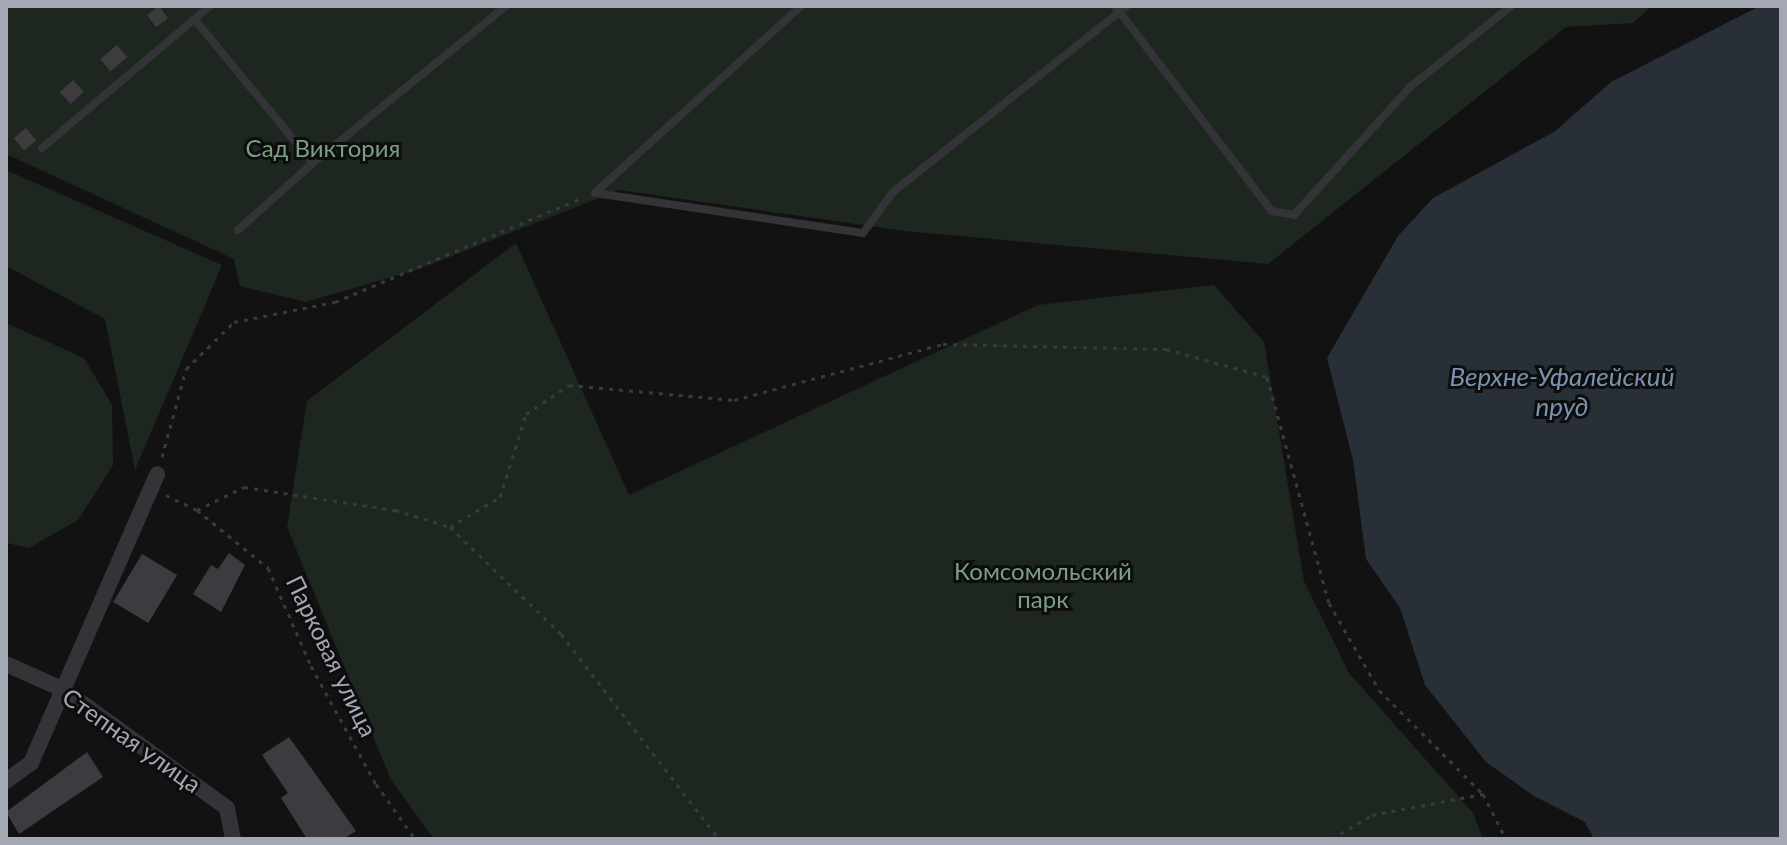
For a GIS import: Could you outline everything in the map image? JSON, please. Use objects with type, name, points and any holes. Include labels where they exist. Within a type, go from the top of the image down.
[{"type":"street","points":[[6,781],[31,763],[154,481]]},
{"type":"street","name":"Степная улица","points":[[6,664],[64,690],[227,808],[233,839]]},
{"type":"lane","points":[[42,148],[210,6]]},
{"type":"lane","points":[[238,230],[313,163],[506,6]]},
{"type":"lane","points":[[595,193],[801,6]]},
{"type":"lane","points":[[595,193],[863,233],[893,192],[1120,8],[1272,211],[1294,215],[1410,87],[1511,6]]},
{"type":"lane","points":[[195,20],[313,163]]},
{"type":"path","points":[[154,481],[186,369],[234,322],[335,302],[595,193]]},
{"type":"path","points":[[450,527],[500,497],[526,414],[569,385],[734,400],[943,344],[1166,349],[1267,377],[1293,457],[1329,603],[1379,690],[1483,794],[1506,839]]},
{"type":"path","name":"Парковая улица","points":[[154,481],[197,510],[268,568],[311,666],[376,784],[415,839]]},
{"type":"path","points":[[197,510],[244,487],[395,510],[450,527],[561,634],[719,839]]},
{"type":"path","points":[[1332,839],[1372,815],[1483,794]]},
{"type":"green space","name":"Сад Виктория","points":[[6,6],[1652,6],[1633,23],[1566,27],[1268,264],[904,231],[619,190],[419,269],[306,302],[240,286],[234,259],[6,154]]},
{"type":"green space","points":[[6,170],[222,265],[135,470],[105,319],[6,266]]},
{"type":"green space","name":"Комсомольский парк","points":[[516,243],[629,495],[1038,305],[1214,285],[1264,342],[1304,581],[1349,673],[1473,813],[1483,839],[434,839],[391,780],[287,527],[307,401]]},
{"type":"green space","points":[[6,323],[84,358],[112,405],[113,465],[78,520],[29,548],[6,543]]},
{"type":"water","name":"Верхне-Уфалейский пруд","points":[[1760,6],[1781,6],[1781,839],[1594,839],[1585,822],[1534,796],[1486,762],[1425,685],[1400,608],[1366,559],[1353,460],[1327,358],[1398,236],[1433,198],[1554,132],[1611,82]]},
{"type":"building","points":[[159,6],[168,18],[156,27],[147,15]]},
{"type":"building","points":[[117,45],[127,57],[110,71],[100,59]]},
{"type":"building","points":[[73,80],[84,92],[71,104],[60,92]]},
{"type":"building","points":[[26,128],[36,140],[24,151],[14,138]]},
{"type":"building","points":[[229,553],[245,565],[221,612],[193,594],[211,565],[218,569]]},
{"type":"building","points":[[142,554],[177,575],[148,623],[113,602]]},
{"type":"building","points":[[289,737],[356,831],[343,839],[307,839],[281,798],[288,793],[262,755]]},
{"type":"building","points":[[87,752],[103,777],[19,834],[6,812]]}]
